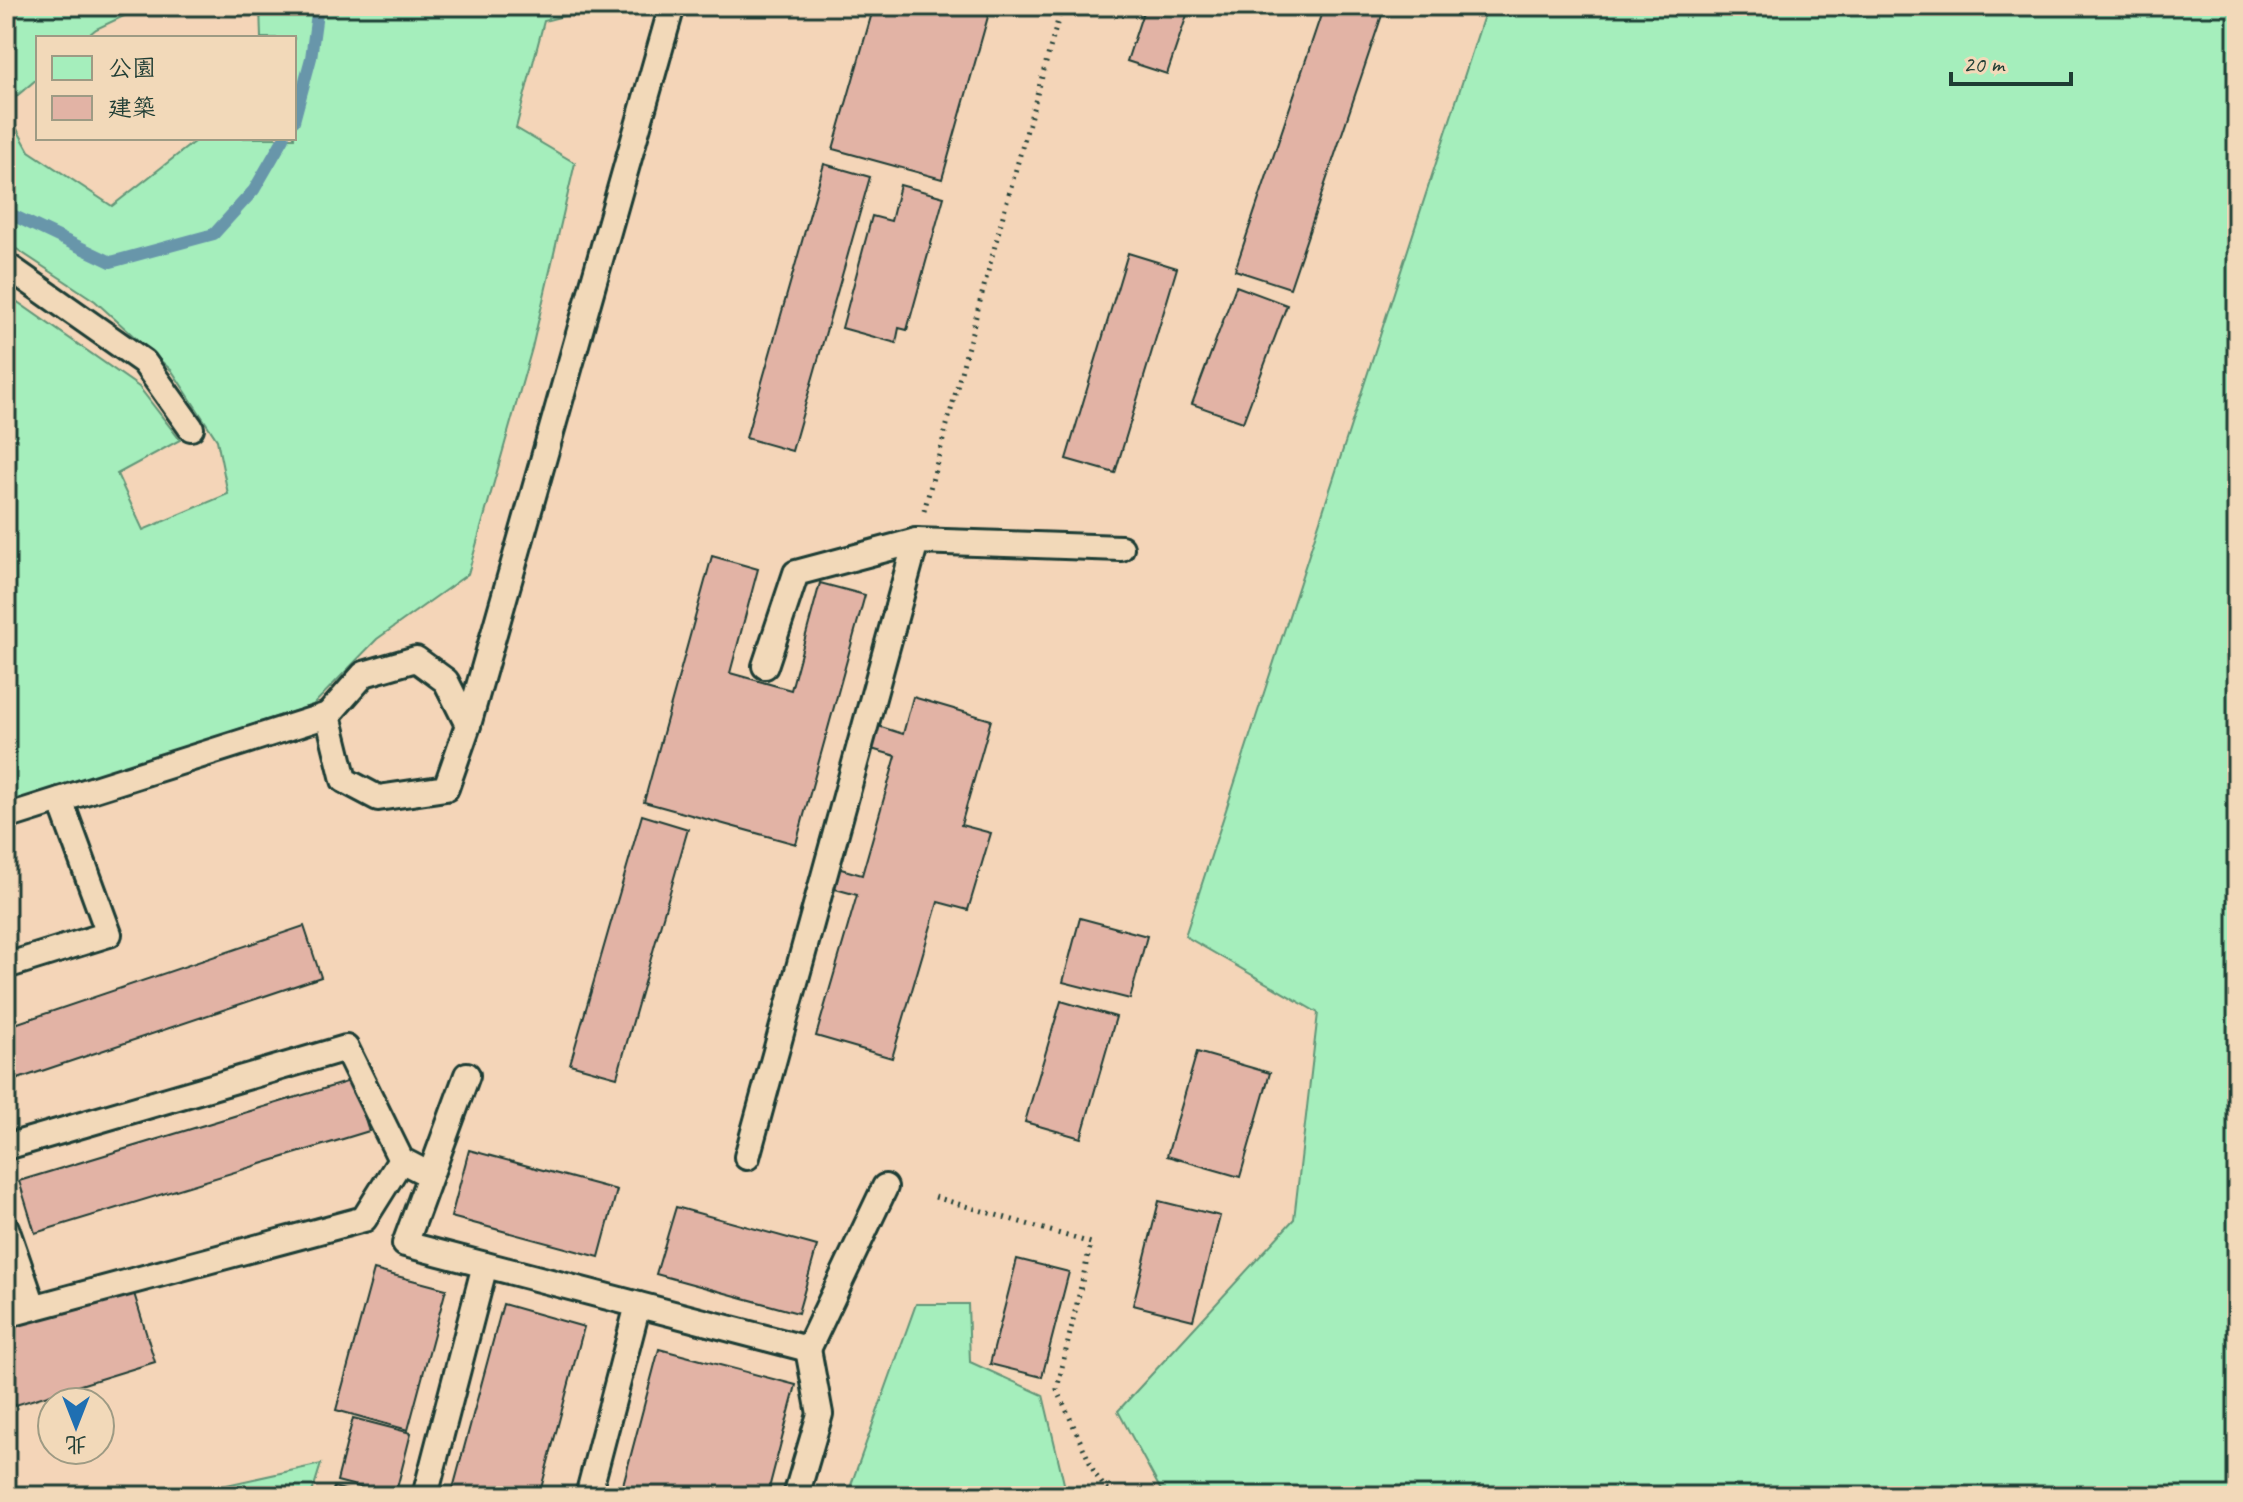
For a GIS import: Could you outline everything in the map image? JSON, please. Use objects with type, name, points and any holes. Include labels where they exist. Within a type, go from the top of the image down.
[{"type":"lane","points":[[328,715],[344,780],[378,798],[446,788],[468,725],[672,6]]},
{"type":"lane","points":[[6,265],[144,362],[191,428]]},
{"type":"lane","points":[[765,666],[796,573],[916,541],[1121,548]]},
{"type":"lane","points":[[747,1157],[916,541]]},
{"type":"lane","points":[[6,817],[328,715],[364,674],[416,659],[446,681],[468,725]]},
{"type":"lane","points":[[6,966],[109,934],[60,800]]},
{"type":"lane","points":[[6,1147],[346,1048],[401,1160],[430,1175]]},
{"type":"lane","points":[[467,1075],[405,1244],[808,1349]]},
{"type":"lane","points":[[6,1315],[364,1219],[401,1160]]},
{"type":"lane","points":[[796,1496],[820,1414],[808,1349],[885,1187]]},
{"type":"lane","points":[[6,1228],[33,1306]]},
{"type":"lane","points":[[425,1496],[485,1265]]},
{"type":"lane","points":[[588,1496],[638,1305]]},
{"type":"path","points":[[916,541],[1062,6]]},
{"type":"path","points":[[935,1197],[1091,1243],[1057,1389],[1095,1474],[1111,1496]]},
{"type":"green space","points":[[6,6],[145,6],[87,36],[36,36],[36,80],[6,105]]},
{"type":"green space","points":[[260,6],[603,6],[544,21],[516,128],[575,163],[532,348],[468,574],[377,639],[313,705],[6,805],[6,294],[139,387],[180,440],[117,474],[143,530],[228,494],[217,440],[172,371],[95,301],[6,242],[6,109],[29,151],[112,206],[196,140],[296,140],[296,36],[261,36]]},
{"type":"green space","points":[[1487,6],[2237,6],[2237,1496],[1164,1496],[1118,1411],[1294,1219],[1318,1013],[1185,936]]},
{"type":"green space","points":[[916,1304],[968,1304],[970,1362],[1043,1395],[1067,1496],[847,1496]]},
{"type":"green space","points":[[321,1464],[311,1496],[177,1496]]},
{"type":"building","points":[[874,6],[991,6],[942,179],[833,149]]},
{"type":"building","points":[[1145,6],[1190,6],[1167,74],[1127,61]]},
{"type":"building","points":[[1324,6],[1385,6],[1290,288],[1235,270]]},
{"type":"building","points":[[824,164],[870,177],[792,451],[746,438]]},
{"type":"building","points":[[900,185],[944,197],[907,330],[899,328],[896,343],[842,328],[872,216],[891,221]]},
{"type":"building","points":[[1128,253],[1177,268],[1115,473],[1066,459]]},
{"type":"building","points":[[1236,286],[1287,305],[1243,422],[1192,404]]},
{"type":"building","points":[[712,556],[758,569],[730,673],[791,690],[820,583],[865,595],[796,844],[644,802]]},
{"type":"building","points":[[913,697],[991,720],[961,825],[991,833],[968,910],[938,902],[892,1058],[816,1036],[857,895],[828,887],[834,867],[862,875],[896,756],[868,748],[875,725],[903,734]]},
{"type":"building","points":[[642,815],[688,829],[617,1077],[570,1064]]},
{"type":"building","points":[[1080,918],[1147,936],[1130,999],[1063,982]]},
{"type":"building","points":[[304,926],[321,977],[6,1083],[6,1027]]},
{"type":"building","points":[[1061,1001],[1116,1017],[1081,1138],[1025,1122]]},
{"type":"building","points":[[1197,1052],[1270,1073],[1240,1177],[1167,1156]]},
{"type":"building","points":[[353,1080],[369,1131],[35,1233],[19,1181]]},
{"type":"building","points":[[469,1150],[617,1190],[599,1257],[451,1217]]},
{"type":"building","points":[[1159,1201],[1220,1216],[1193,1320],[1133,1305]]},
{"type":"building","points":[[676,1207],[817,1246],[798,1313],[656,1274]]},
{"type":"building","points":[[1017,1259],[1069,1272],[1042,1377],[990,1364]]},
{"type":"building","points":[[374,1270],[446,1289],[408,1430],[336,1410]]},
{"type":"building","points":[[133,1290],[155,1362],[77,1386],[36,1386],[36,1399],[6,1408],[6,1329]]},
{"type":"building","points":[[503,1304],[584,1327],[539,1496],[451,1496]]},
{"type":"building","points":[[659,1349],[796,1385],[767,1496],[620,1496]]},
{"type":"building","points":[[353,1418],[411,1433],[395,1496],[337,1481]]},
{"type":"building","points":[[334,1487],[365,1496],[331,1496]]},
{"type":"waterway","points":[[296,114],[311,58],[318,6]]},
{"type":"waterway","points":[[6,212],[111,262],[214,234],[254,190],[283,140]]}]
